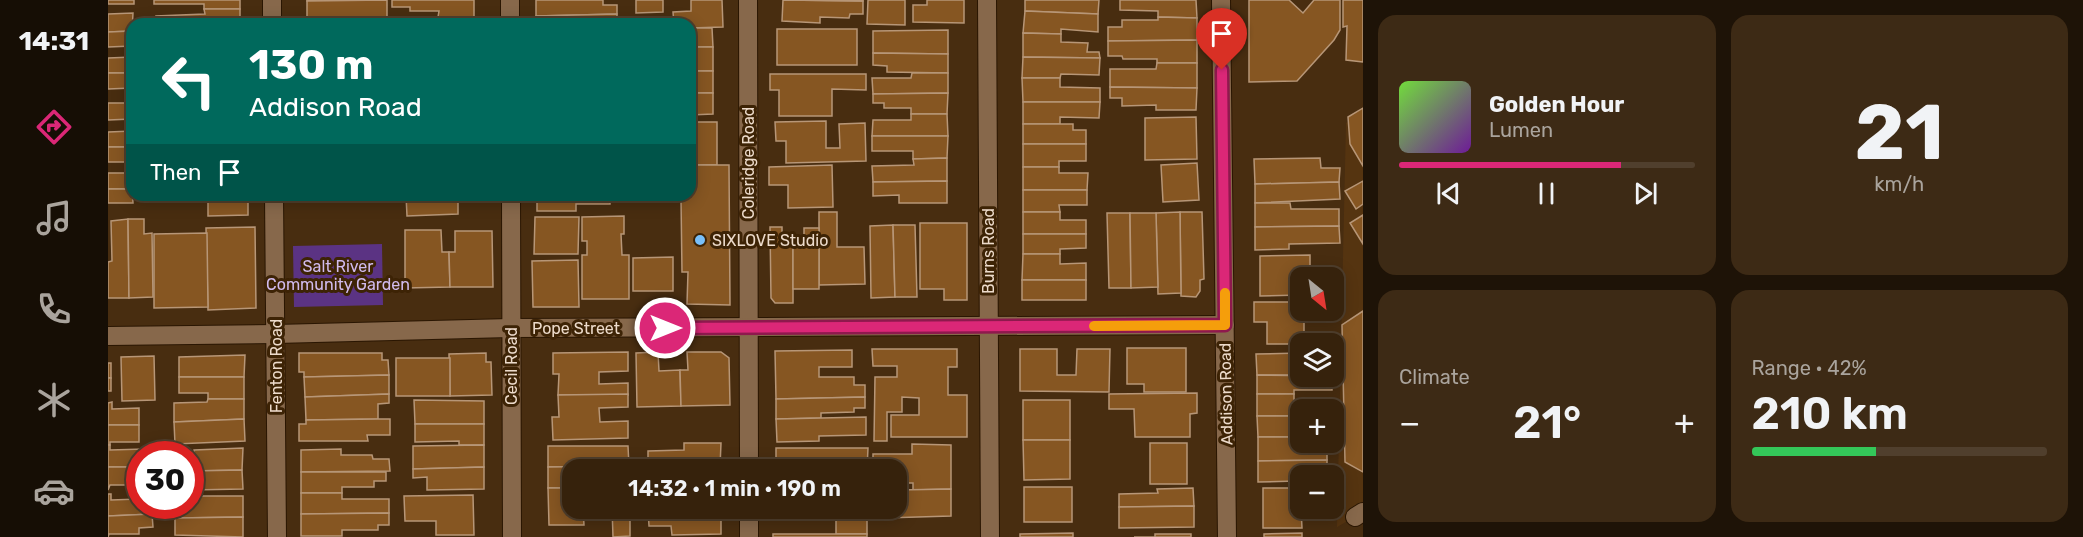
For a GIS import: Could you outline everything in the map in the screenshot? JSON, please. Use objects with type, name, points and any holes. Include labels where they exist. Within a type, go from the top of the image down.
[{"type":"street","points":[[272,0],[272,18]]},
{"type":"street","points":[[510,0],[510,18]]},
{"type":"street","name":"Coleridge Road","points":[[748,0],[749,459]]},
{"type":"street","name":"Burns Road","points":[[987,0],[990,537]]},
{"type":"street","name":"Addison Road","points":[[1221,0],[1227,537]]},
{"type":"street","name":"Fenton Road","points":[[274,201],[277,537]]},
{"type":"street","name":"Cecil Road","points":[[511,201],[512,537]]},
{"type":"street","name":"Pope Street","points":[[108,336],[510,328],[1225,325]]},
{"type":"street","points":[[749,519],[749,537]]},
{"type":"shaded area","points":[[1363,112],[1363,512],[1337,527],[1337,519],[1344,519],[1344,465],[1338,465],[1339,453],[1344,453],[1344,399],[1340,399],[1340,387],[1344,387],[1344,333],[1341,333],[1342,321],[1344,321],[1346,123]]},
{"type":"green space","name":"Salt River Community Garden","points":[[382,244],[383,305],[294,307],[293,246]]},
{"type":"building","points":[[108,0],[134,0],[134,4],[108,4]]},
{"type":"building","points":[[154,0],[240,0],[240,9],[204,9],[204,4],[154,4]]},
{"type":"building","points":[[307,0],[387,0],[307,1]]},
{"type":"building","points":[[387,0],[387,18],[307,18],[307,1]]},
{"type":"building","points":[[392,0],[474,0],[474,18],[438,17],[439,11],[410,11],[410,7],[392,7]]},
{"type":"building","points":[[536,0],[603,0],[603,5],[617,5],[617,14],[536,16]]},
{"type":"building","points":[[636,0],[663,0],[663,12],[636,13]]},
{"type":"building","points":[[691,0],[722,0],[723,27],[696,28],[696,18],[674,18],[673,12],[691,11]]},
{"type":"building","points":[[783,0],[863,1],[863,14],[850,14],[849,18],[820,17],[820,23],[782,21]]},
{"type":"building","points":[[783,0],[863,0],[863,1]]},
{"type":"building","points":[[868,0],[905,0],[905,25],[867,24]]},
{"type":"building","points":[[927,0],[964,0],[964,23],[913,22],[913,5],[927,5]]},
{"type":"building","points":[[1025,0],[1099,0],[1098,14],[1025,11]]},
{"type":"building","points":[[1120,0],[1196,0],[1197,18],[1158,17],[1158,11],[1120,10]]},
{"type":"building","points":[[1249,0],[1289,0],[1303,13],[1314,0],[1340,0],[1340,30],[1334,40],[1297,81],[1249,82]]},
{"type":"building","points":[[1343,0],[1363,0],[1363,62],[1346,60],[1347,26],[1343,27]]},
{"type":"building","points":[[204,9],[240,9],[240,18],[156,18],[156,16],[205,14]]},
{"type":"building","points":[[1025,11],[1098,14],[1098,32],[1061,29],[1061,34],[1023,33]]},
{"type":"building","points":[[133,13],[133,18],[126,18],[126,31],[108,32],[108,14]]},
{"type":"building","points":[[617,14],[617,18],[536,18],[536,16]]},
{"type":"building","points":[[1158,17],[1197,18],[1197,40],[1108,41],[1108,27],[1122,27],[1122,20],[1158,20]]},
{"type":"building","points":[[696,28],[712,28],[713,47],[696,47]]},
{"type":"building","points":[[777,29],[857,29],[857,65],[777,65]]},
{"type":"building","points":[[948,30],[948,54],[873,53],[873,31]]},
{"type":"building","points":[[126,31],[126,46],[108,47],[108,32]]},
{"type":"building","points":[[1023,33],[1061,34],[1061,42],[1088,43],[1087,52],[1099,52],[1100,58],[1023,57]]},
{"type":"building","points":[[1197,40],[1197,63],[1157,63],[1157,59],[1123,59],[1122,56],[1108,56],[1108,41]]},
{"type":"building","points":[[696,47],[713,47],[713,71],[696,71]]},
{"type":"building","points":[[873,53],[948,54],[948,73],[887,72],[887,66],[873,65]]},
{"type":"building","points":[[126,57],[126,73],[108,73],[108,58]]},
{"type":"building","points":[[1023,57],[1100,58],[1099,75],[1061,74],[1060,78],[1022,78]]},
{"type":"building","points":[[1157,63],[1197,63],[1197,88],[1110,87],[1110,69],[1156,69]]},
{"type":"building","points":[[696,71],[713,71],[713,93],[696,93]]},
{"type":"building","points":[[108,73],[126,73],[126,88],[108,89]]},
{"type":"building","points":[[912,73],[948,73],[948,93],[873,94],[872,78],[911,78]]},
{"type":"building","points":[[770,74],[866,74],[866,90],[832,89],[832,116],[779,116],[779,90],[770,90]]},
{"type":"building","points":[[1022,78],[1060,78],[1060,87],[1100,88],[1100,102],[1023,102]]},
{"type":"building","points":[[1110,87],[1197,88],[1196,110],[1156,110],[1156,105],[1122,106],[1122,98],[1110,98]]},
{"type":"building","points":[[696,93],[713,93],[713,114],[696,115]]},
{"type":"building","points":[[948,93],[947,114],[911,114],[911,108],[884,108],[884,103],[873,103],[873,94]]},
{"type":"building","points":[[1023,102],[1100,102],[1099,118],[1060,117],[1060,124],[1023,124]]},
{"type":"building","points":[[108,103],[126,103],[126,119],[108,120]]},
{"type":"building","points":[[1363,108],[1363,166],[1350,144],[1348,117]]},
{"type":"building","points":[[911,114],[947,114],[948,136],[872,136],[873,120],[911,120]]},
{"type":"building","points":[[1196,117],[1197,159],[1145,160],[1145,118]]},
{"type":"building","points":[[826,121],[826,148],[840,148],[839,124],[865,123],[866,161],[786,163],[786,141],[776,141],[775,122]]},
{"type":"building","points":[[696,122],[717,122],[717,165],[696,165]]},
{"type":"building","points":[[1023,124],[1073,124],[1073,130],[1086,130],[1086,144],[1023,144]]},
{"type":"building","points":[[126,131],[126,147],[108,147],[108,132]]},
{"type":"building","points":[[872,136],[948,136],[947,158],[913,159],[913,151],[872,151]]},
{"type":"building","points":[[1023,144],[1086,144],[1086,161],[1059,161],[1059,167],[1023,167]]},
{"type":"building","points":[[108,147],[126,147],[126,162],[108,162]]},
{"type":"building","points":[[947,158],[947,181],[873,182],[872,166],[914,165],[913,159]]},
{"type":"building","points":[[1320,158],[1321,168],[1340,168],[1339,182],[1255,184],[1254,159]]},
{"type":"building","points":[[1197,163],[1199,200],[1163,202],[1161,165]]},
{"type":"building","points":[[696,165],[729,165],[730,305],[687,304],[688,272],[682,272],[681,201],[696,201]]},
{"type":"building","points":[[832,165],[833,207],[788,208],[788,185],[769,185],[769,167]]},
{"type":"building","points":[[1023,167],[1059,167],[1059,173],[1088,173],[1087,190],[1023,190]]},
{"type":"building","points":[[108,173],[126,173],[126,189],[108,189]]},
{"type":"building","points":[[947,181],[947,203],[899,203],[899,195],[873,196],[873,182]]},
{"type":"building","points":[[1363,181],[1363,204],[1356,209],[1345,191]]},
{"type":"building","points":[[1339,182],[1340,199],[1255,203],[1255,184]]},
{"type":"building","points":[[108,189],[126,189],[126,201],[133,201],[133,203],[108,203]]},
{"type":"building","points":[[1023,190],[1087,190],[1087,205],[1059,205],[1060,212],[1023,212]]},
{"type":"building","points":[[208,201],[248,201],[248,215],[208,216]]},
{"type":"building","points":[[406,201],[458,201],[458,214],[407,216]]},
{"type":"building","points":[[537,201],[610,201],[610,204],[576,204],[576,211],[537,211]]},
{"type":"building","points":[[1255,203],[1290,203],[1291,209],[1339,209],[1339,226],[1255,227]]},
{"type":"building","points":[[819,212],[837,212],[837,247],[864,247],[865,284],[819,285]]},
{"type":"building","points":[[1023,212],[1060,212],[1060,220],[1086,220],[1086,234],[1023,234]]},
{"type":"building","points":[[1180,212],[1202,212],[1204,279],[1200,280],[1200,291],[1196,297],[1181,296]]},
{"type":"building","points":[[1180,212],[1181,293],[1158,294],[1156,213]]},
{"type":"building","points":[[1107,213],[1130,213],[1131,288],[1109,288]]},
{"type":"building","points":[[1130,213],[1156,213],[1158,287],[1131,288]]},
{"type":"building","points":[[1363,215],[1363,244],[1350,223]]},
{"type":"building","points":[[624,216],[624,234],[621,234],[622,255],[629,255],[629,299],[582,299],[582,255],[587,255],[587,241],[582,241],[582,217]]},
{"type":"building","points":[[535,217],[579,217],[578,254],[534,254]]},
{"type":"building","points":[[128,219],[129,298],[108,298],[108,262],[112,261],[111,221]]},
{"type":"building","points":[[128,219],[144,219],[144,234],[152,233],[153,297],[129,298]]},
{"type":"building","points":[[920,223],[967,223],[967,300],[944,300],[944,289],[920,289]]},
{"type":"building","points":[[893,225],[895,297],[871,298],[870,226]]},
{"type":"building","points":[[893,225],[915,225],[917,297],[895,297]]},
{"type":"building","points":[[1339,226],[1340,243],[1289,244],[1289,249],[1255,250],[1255,227]]},
{"type":"building","points":[[255,227],[256,308],[208,310],[206,228]]},
{"type":"building","points":[[770,227],[782,227],[782,242],[793,242],[793,303],[775,303],[771,298]]},
{"type":"building","points":[[804,228],[819,228],[819,289],[793,289],[793,242],[804,242]]},
{"type":"building","points":[[405,230],[441,230],[442,252],[449,252],[450,287],[405,288]]},
{"type":"building","points":[[455,231],[492,231],[493,287],[450,287],[449,252],[455,252]]},
{"type":"building","points":[[207,233],[208,307],[154,308],[154,234]]},
{"type":"building","points":[[1023,234],[1086,234],[1086,248],[1060,249],[1060,254],[1023,254]]},
{"type":"building","points":[[1023,254],[1060,254],[1060,264],[1086,263],[1086,280],[1022,280]]},
{"type":"building","points":[[1310,255],[1310,267],[1290,267],[1290,295],[1260,296],[1260,256]]},
{"type":"building","points":[[673,257],[673,291],[633,291],[633,258]]},
{"type":"building","points":[[578,260],[579,307],[533,307],[532,261]]},
{"type":"building","points":[[1022,280],[1086,280],[1086,300],[1022,300]]},
{"type":"building","points":[[1254,302],[1290,302],[1290,321],[1304,321],[1304,333],[1290,333],[1290,344],[1267,344],[1267,322],[1254,322]]},
{"type":"building","points":[[1363,311],[1363,472],[1345,462],[1344,333],[1342,325]]},
{"type":"building","points":[[1127,348],[1186,348],[1186,392],[1144,392],[1144,384],[1127,384]]},
{"type":"building","points":[[872,349],[957,349],[957,367],[948,367],[948,395],[967,395],[967,437],[891,437],[891,415],[919,415],[919,398],[902,397],[902,412],[887,412],[887,441],[874,441],[875,377],[897,377],[897,366],[873,366]]},
{"type":"building","points":[[1020,349],[1057,349],[1057,375],[1076,375],[1077,349],[1110,349],[1109,392],[1020,391]]},
{"type":"building","points":[[852,350],[852,367],[819,367],[819,377],[854,377],[854,385],[865,385],[865,397],[776,399],[775,351]]},
{"type":"building","points":[[628,352],[628,371],[599,372],[599,384],[628,383],[628,395],[558,395],[559,374],[553,374],[553,353]]},
{"type":"building","points":[[658,352],[659,371],[680,370],[681,406],[637,407],[636,353]]},
{"type":"building","points":[[687,352],[721,352],[729,358],[730,405],[681,406],[680,370],[688,370]]},
{"type":"building","points":[[299,353],[382,353],[382,360],[388,360],[389,375],[304,377],[304,372],[299,372]]},
{"type":"building","points":[[486,353],[486,362],[491,362],[492,395],[450,396],[449,354]]},
{"type":"building","points":[[1290,353],[1290,375],[1257,375],[1256,354]]},
{"type":"building","points":[[245,355],[244,377],[179,377],[179,357]]},
{"type":"building","points":[[154,356],[155,400],[122,401],[121,357]]},
{"type":"building","points":[[396,358],[450,358],[450,396],[396,396]]},
{"type":"building","points":[[108,363],[111,363],[111,378],[108,378]]},
{"type":"building","points":[[389,375],[389,394],[305,397],[304,377]]},
{"type":"building","points":[[1257,375],[1290,375],[1290,387],[1332,387],[1332,390],[1294,390],[1294,394],[1257,394]]},
{"type":"building","points":[[179,377],[244,377],[244,399],[208,399],[208,393],[179,393]]},
{"type":"building","points":[[108,378],[111,378],[111,391],[108,391]]},
{"type":"building","points":[[1197,393],[1197,413],[1190,414],[1190,437],[1135,437],[1134,409],[1109,409],[1109,394]]},
{"type":"building","points":[[389,394],[389,403],[378,404],[378,419],[306,420],[305,397]]},
{"type":"building","points":[[628,394],[628,407],[599,408],[600,422],[628,421],[628,438],[553,440],[552,417],[559,417],[558,395]]},
{"type":"building","points":[[1257,394],[1294,394],[1294,399],[1290,399],[1290,416],[1257,416]]},
{"type":"building","points":[[865,397],[865,408],[854,408],[854,412],[821,413],[821,418],[776,419],[776,399]]},
{"type":"building","points":[[208,399],[244,399],[244,419],[174,422],[174,403],[207,402]]},
{"type":"building","points":[[414,400],[484,401],[484,424],[415,424]]},
{"type":"building","points":[[1023,400],[1070,400],[1070,440],[1023,440]]},
{"type":"building","points":[[112,402],[112,409],[139,408],[139,425],[108,425],[108,403]]},
{"type":"building","points":[[1257,416],[1290,416],[1290,437],[1258,437]]},
{"type":"building","points":[[866,417],[866,435],[819,436],[819,441],[777,442],[776,419]]},
{"type":"building","points":[[244,419],[245,441],[175,441],[174,422]]},
{"type":"building","points":[[390,419],[390,435],[367,435],[368,441],[299,441],[299,424],[306,424],[306,420]]},
{"type":"building","points":[[415,424],[484,424],[484,445],[459,445],[459,441],[415,442]]},
{"type":"building","points":[[108,425],[139,425],[139,441],[110,442],[108,445]]},
{"type":"building","points":[[1258,437],[1290,437],[1290,453],[1327,453],[1327,460],[1258,461]]},
{"type":"building","points":[[1023,440],[1070,440],[1070,479],[1024,480]]},
{"type":"building","points":[[684,443],[721,443],[720,459],[648,459],[648,451],[684,450]]},
{"type":"building","points":[[1150,443],[1187,443],[1187,484],[1150,484]]},
{"type":"building","points":[[912,444],[951,445],[951,489],[913,490],[913,483],[907,483],[907,459],[873,459],[873,454],[912,454]]},
{"type":"building","points":[[108,445],[110,445],[110,450],[126,450],[126,467],[108,467]]},
{"type":"building","points":[[484,445],[484,467],[413,469],[413,446]]},
{"type":"building","points":[[548,446],[628,446],[629,459],[562,459],[562,467],[548,467]]},
{"type":"building","points":[[243,448],[242,470],[204,471],[204,450]]},
{"type":"building","points":[[776,448],[868,448],[868,459],[776,459]]},
{"type":"building","points":[[341,449],[341,455],[372,455],[373,459],[389,459],[390,471],[301,472],[301,450]]},
{"type":"building","points":[[1327,460],[1327,465],[1290,465],[1290,481],[1258,482],[1258,461]]},
{"type":"building","points":[[108,467],[126,467],[126,485],[110,485],[108,490]]},
{"type":"building","points":[[484,467],[484,489],[427,490],[427,477],[413,478],[413,469]]},
{"type":"building","points":[[548,467],[562,467],[562,488],[548,488]]},
{"type":"building","points":[[242,470],[243,489],[204,490],[204,471]]},
{"type":"building","points":[[301,472],[386,472],[386,481],[374,481],[374,487],[342,487],[342,493],[301,493]]},
{"type":"building","points":[[1024,487],[1072,487],[1072,522],[1024,522]]},
{"type":"building","points":[[548,488],[562,488],[562,519],[584,519],[584,525],[549,525]]},
{"type":"building","points":[[1193,488],[1194,506],[1119,507],[1119,494],[1158,493],[1157,489]]},
{"type":"building","points":[[1263,488],[1290,488],[1290,519],[1302,519],[1302,528],[1263,528]]},
{"type":"building","points":[[951,489],[951,516],[907,517],[907,490]]},
{"type":"building","points":[[301,493],[342,493],[342,499],[389,499],[389,513],[301,514]]},
{"type":"building","points":[[108,494],[111,494],[111,500],[126,499],[126,515],[108,516]]},
{"type":"building","points":[[473,495],[474,535],[436,535],[436,521],[405,521],[404,496]]},
{"type":"building","points":[[204,496],[243,496],[243,517],[204,518]]},
{"type":"building","points":[[1194,506],[1194,527],[1119,528],[1119,507]]},
{"type":"building","points":[[389,513],[389,525],[378,525],[378,530],[342,530],[342,536],[301,536],[301,514]]},
{"type":"building","points":[[126,515],[126,519],[152,519],[153,527],[139,528],[139,534],[109,534],[108,537],[108,516]]},
{"type":"building","points":[[243,517],[243,537],[175,535],[175,519]]},
{"type":"building","points":[[612,519],[630,519],[630,536],[613,537]]},
{"type":"building","points":[[649,519],[721,519],[721,534],[672,535],[671,526],[649,526]]},
{"type":"building","points":[[836,519],[867,519],[867,534],[836,534]]},
{"type":"building","points":[[1073,533],[1073,537],[1020,537],[1020,534]]},
{"type":"building","points":[[1302,533],[1302,537],[1264,537],[1264,534]]},
{"type":"building","points":[[773,534],[867,534],[867,537],[773,537]]},
{"type":"building","points":[[1155,534],[1191,534],[1191,537],[1155,537]]},
{"type":"slow traffic","points":[[1094,326],[1225,325],[1225,293]]},
{"type":"place","name":"SIXLOVE Studio","points":[[700,240]]},
{"type":"route","points":[[665,328],[1225,325],[1222,70]]}]
